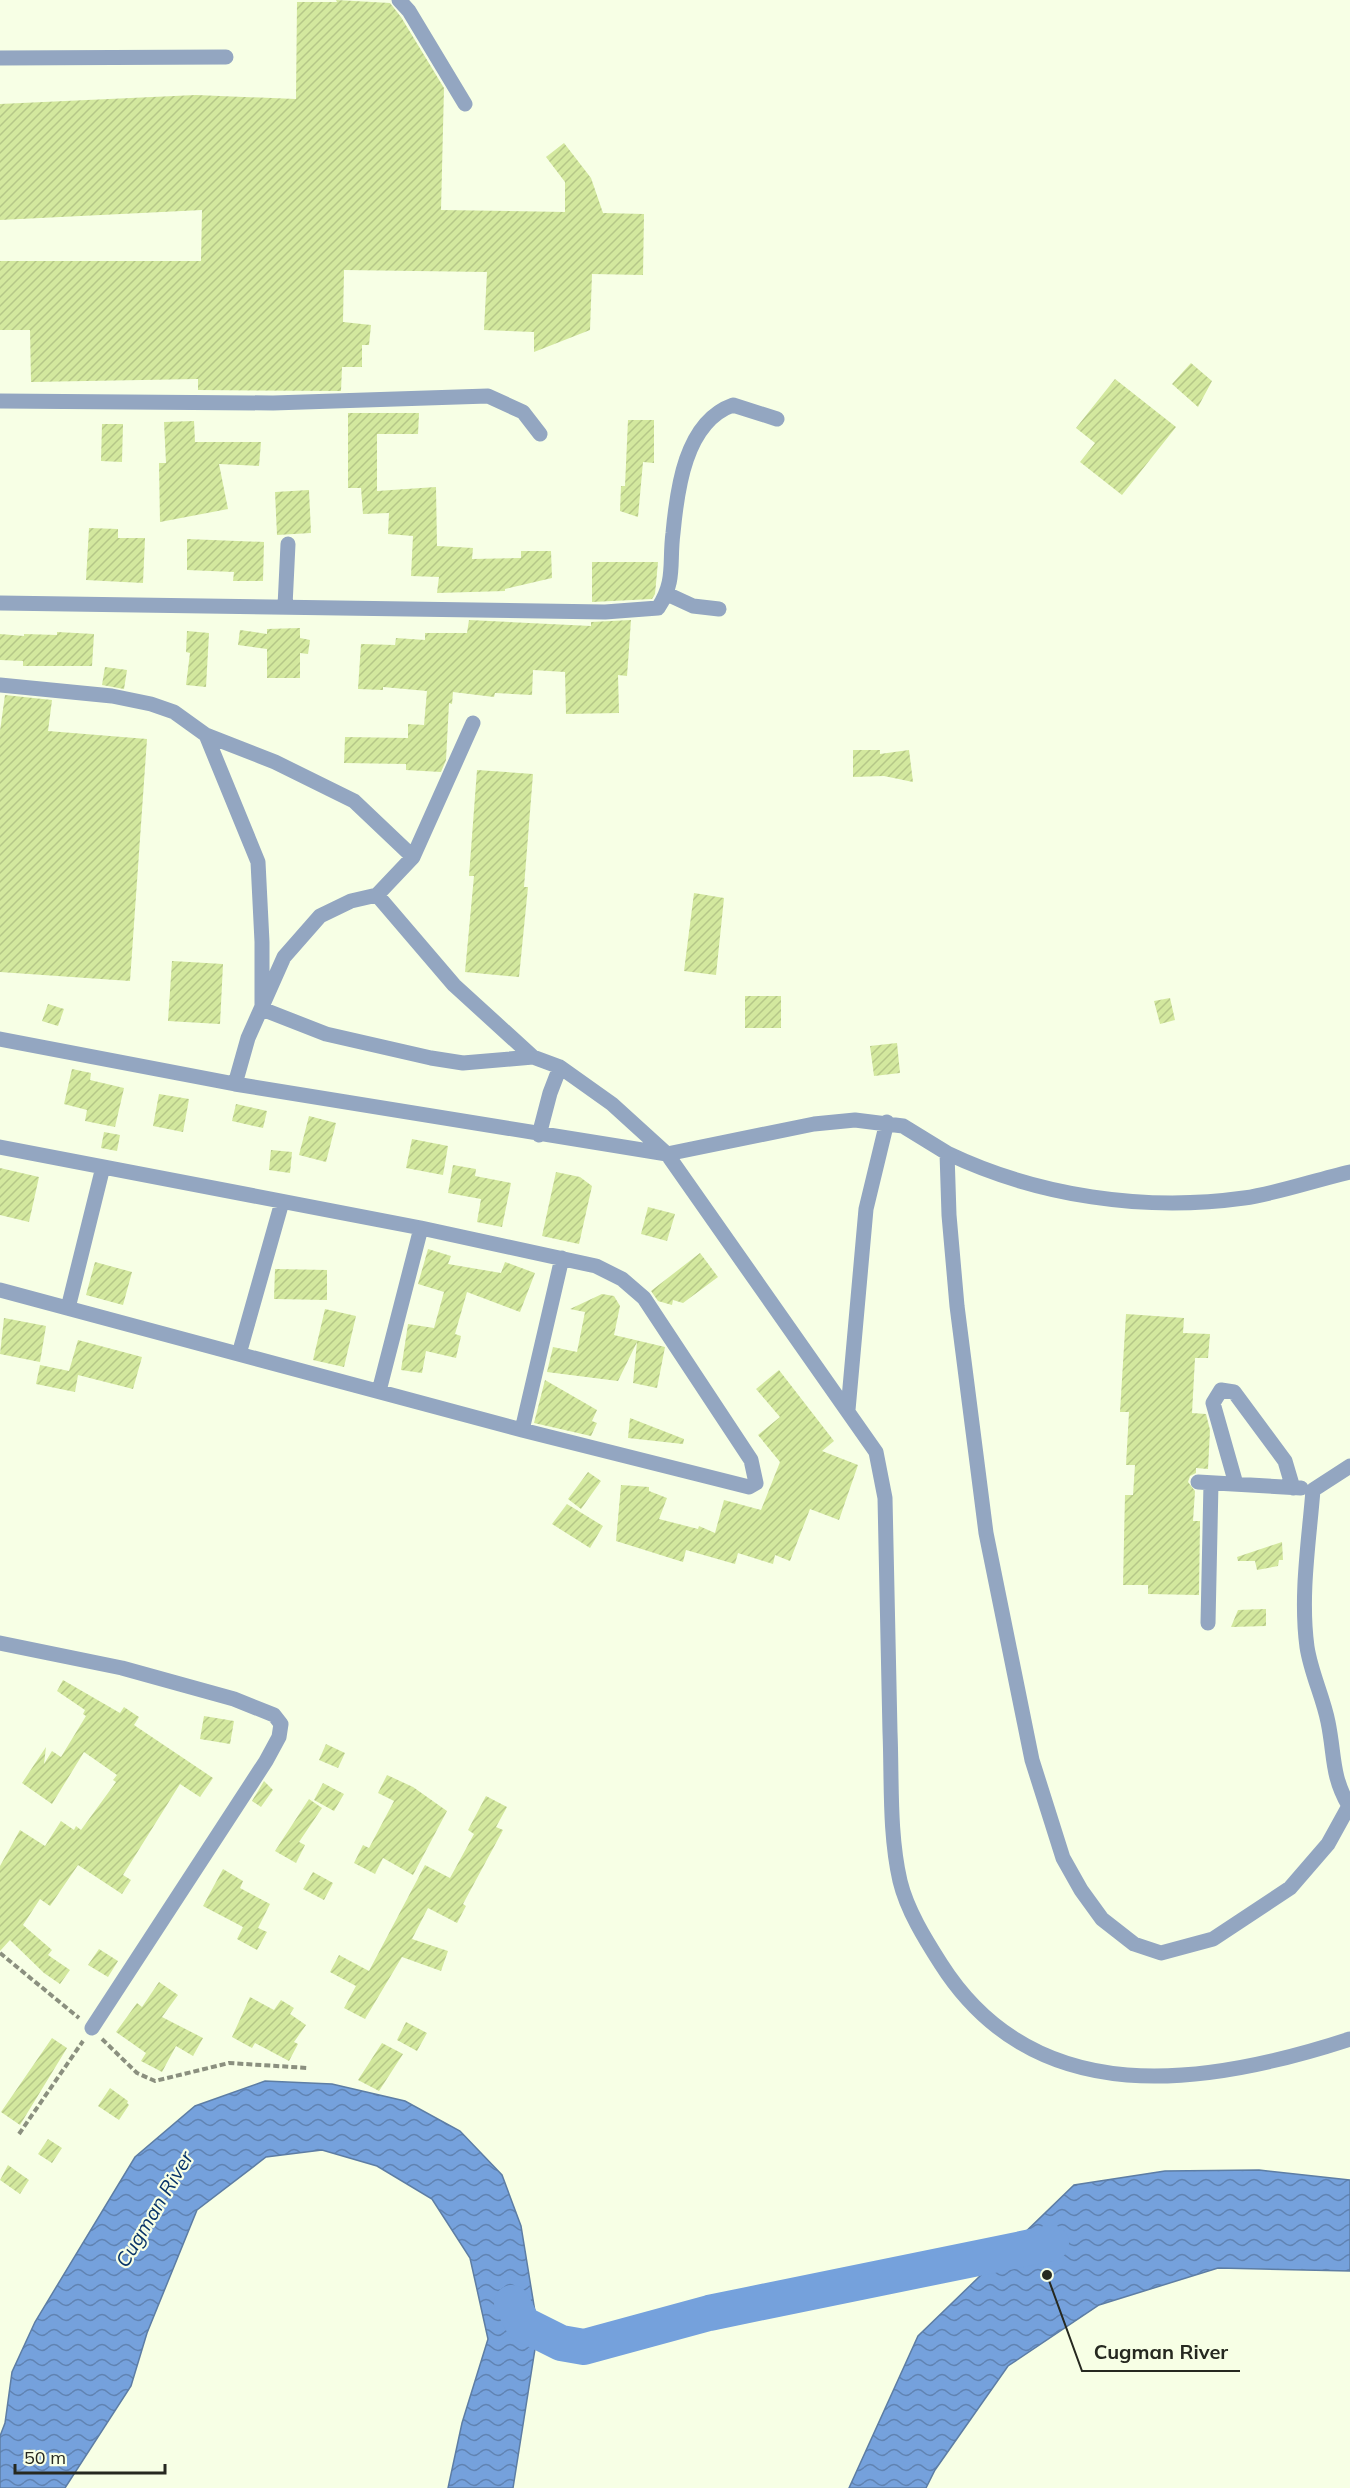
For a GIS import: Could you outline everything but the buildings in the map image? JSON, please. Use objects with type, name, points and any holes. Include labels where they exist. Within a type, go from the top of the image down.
[{"type":"street","points":[[399,0],[409,11],[465,104]]},
{"type":"street","points":[[0,58],[226,57]]},
{"type":"street","points":[[0,401],[273,403],[488,396],[523,412],[540,434]]},
{"type":"street","points":[[0,603],[605,612],[658,608],[667,594],[671,581],[672,534],[687,458],[702,430],[723,408],[733,405],[777,419]]},
{"type":"street","points":[[285,606],[288,544]]},
{"type":"street","points":[[667,594],[693,606],[719,609]]},
{"type":"street","points":[[0,685],[112,696],[151,704],[174,712],[206,735],[275,762],[354,801],[413,857]]},
{"type":"street","points":[[235,1084],[248,1038],[284,957],[320,916],[351,901],[376,895],[413,857],[473,723]]},
{"type":"street","points":[[206,735],[258,862],[262,942],[262,1009]]},
{"type":"street","points":[[376,895],[454,985],[533,1057],[560,1067],[612,1104],[666,1154],[876,1452],[885,1498],[893,1824],[900,1882],[923,1937],[952,1983],[984,2017],[1032,2051],[1099,2073],[1183,2077],[1297,2057],[1350,2040]]},
{"type":"street","points":[[262,1009],[326,1034],[431,1058],[463,1063],[533,1057]]},
{"type":"street","points":[[0,1039],[235,1084],[666,1154],[814,1124],[855,1120],[887,1122],[903,1125],[946,1153],[987,1173],[1082,1197],[1176,1203],[1245,1198],[1350,1172]]},
{"type":"street","points":[[539,1135],[550,1093],[560,1067]]},
{"type":"street","points":[[848,1410],[866,1209],[887,1122]]},
{"type":"street","points":[[0,1147],[421,1228],[596,1266],[622,1279],[644,1298],[751,1460],[756,1483],[749,1487],[522,1430],[0,1290]]},
{"type":"street","points":[[946,1153],[957,1306],[986,1533],[1032,1760],[1063,1858],[1081,1890],[1102,1919],[1134,1944],[1161,1953],[1214,1939],[1290,1888],[1328,1844],[1349,1806],[1337,1786],[1326,1712],[1315,1684],[1307,1646],[1307,1572],[1313,1490]]},
{"type":"street","points":[[68,1308],[103,1167]]},
{"type":"street","points":[[239,1354],[282,1202]]},
{"type":"street","points":[[380,1391],[421,1228]]},
{"type":"street","points":[[522,1430],[562,1258]]},
{"type":"street","points":[[1236,1484],[1212,1403],[1221,1390],[1234,1392],[1286,1461],[1293,1488]]},
{"type":"street","points":[[1208,1623],[1204,1483],[1313,1490],[1350,1466]]},
{"type":"street","points":[[0,1643],[122,1668],[234,1699],[274,1715],[281,1724],[279,1737],[266,1761],[92,2028]]},
{"type":"path","points":[[0,1953],[92,2028],[136,2073],[155,2081],[229,2063],[308,2068]]},
{"type":"path","points":[[19,2134],[92,2028]]},
{"type":"water","points":[[265,2081],[332,2084],[405,2101],[460,2131],[502,2175],[521,2226],[538,2330],[513,2488],[448,2488],[462,2423],[488,2339],[470,2258],[432,2199],[377,2166],[322,2150],[266,2157],[197,2210],[147,2333],[131,2386],[65,2488],[0,2488],[0,2436],[5,2423],[12,2372],[35,2322],[135,2157],[195,2106]]},
{"type":"water","points":[[1259,2170],[1350,2180],[1350,2271],[1218,2268],[1099,2305],[1008,2366],[935,2470],[926,2488],[849,2488],[918,2336],[1074,2185],[1165,2171]]},
{"type":"waterway","points":[[512,2303],[523,2324],[561,2343],[584,2347],[709,2313],[1051,2243]]},
{"type":"place","name":"Cugman River","points":[[1047,2275]]}]
